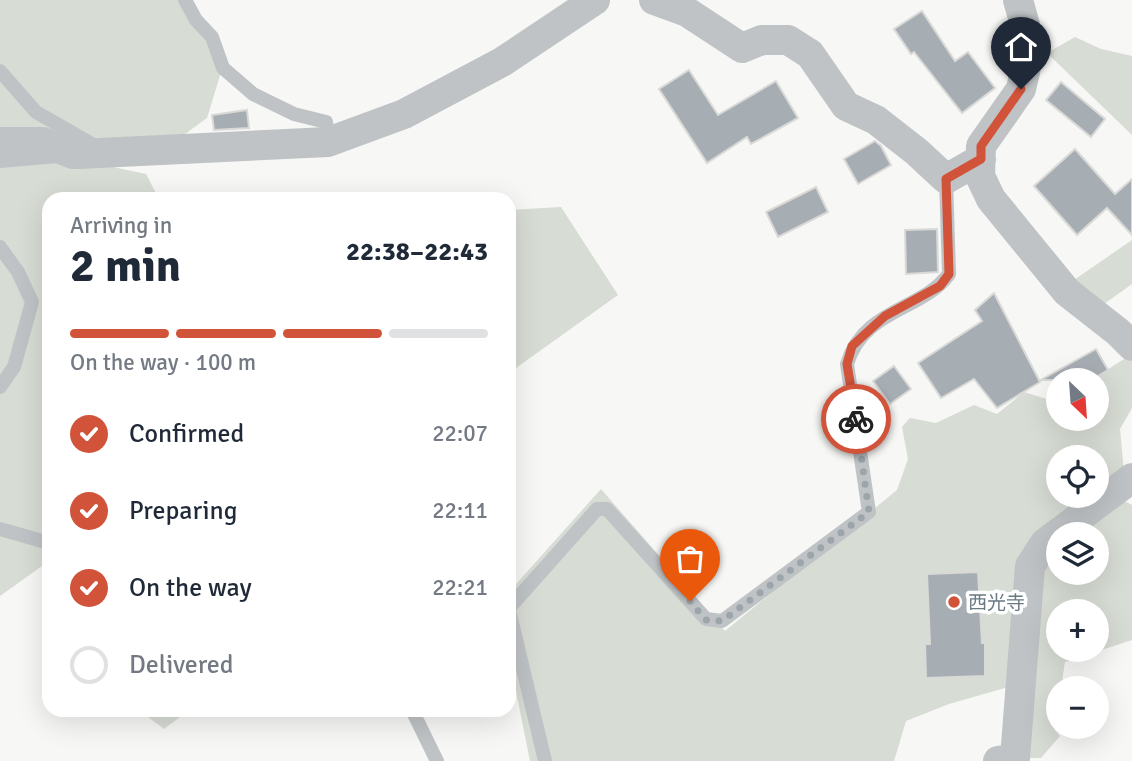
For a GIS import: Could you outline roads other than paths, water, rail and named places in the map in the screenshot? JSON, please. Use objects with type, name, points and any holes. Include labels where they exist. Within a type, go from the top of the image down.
[{"type":"street","points":[[0,142],[43,142],[73,154],[328,142],[416,107],[502,62],[595,0]]},
{"type":"street","points":[[654,0],[687,12],[742,48],[762,40],[788,40],[810,54],[846,106],[876,120],[946,179],[981,159]]},
{"type":"street","points":[[1018,0],[1025,25],[1028,59],[1021,89],[981,146],[980,176],[999,210],[1067,292],[1132,346]]},
{"type":"street","points":[[998,761],[1015,758],[1030,566],[1045,543],[1132,478]]},
{"type":"lane","points":[[185,0],[196,20],[212,37],[222,68],[253,94],[294,114],[326,122],[328,142]]},
{"type":"lane","points":[[0,71],[36,112],[107,153]]},
{"type":"lane","points":[[0,161],[73,154]]},
{"type":"lane","points":[[516,601],[597,509],[607,509],[706,620],[722,621],[869,512],[847,364],[852,346],[885,316],[940,286],[949,274],[946,179]]},
{"type":"lane","points":[[0,247],[18,272],[32,302],[14,367],[0,387]]},
{"type":"lane","points":[[0,530],[42,541]]},
{"type":"lane","points":[[516,639],[545,761]]},
{"type":"lane","points":[[415,717],[437,761]]},
{"type":"place","name":"西光寺","points":[[954,602]]}]
